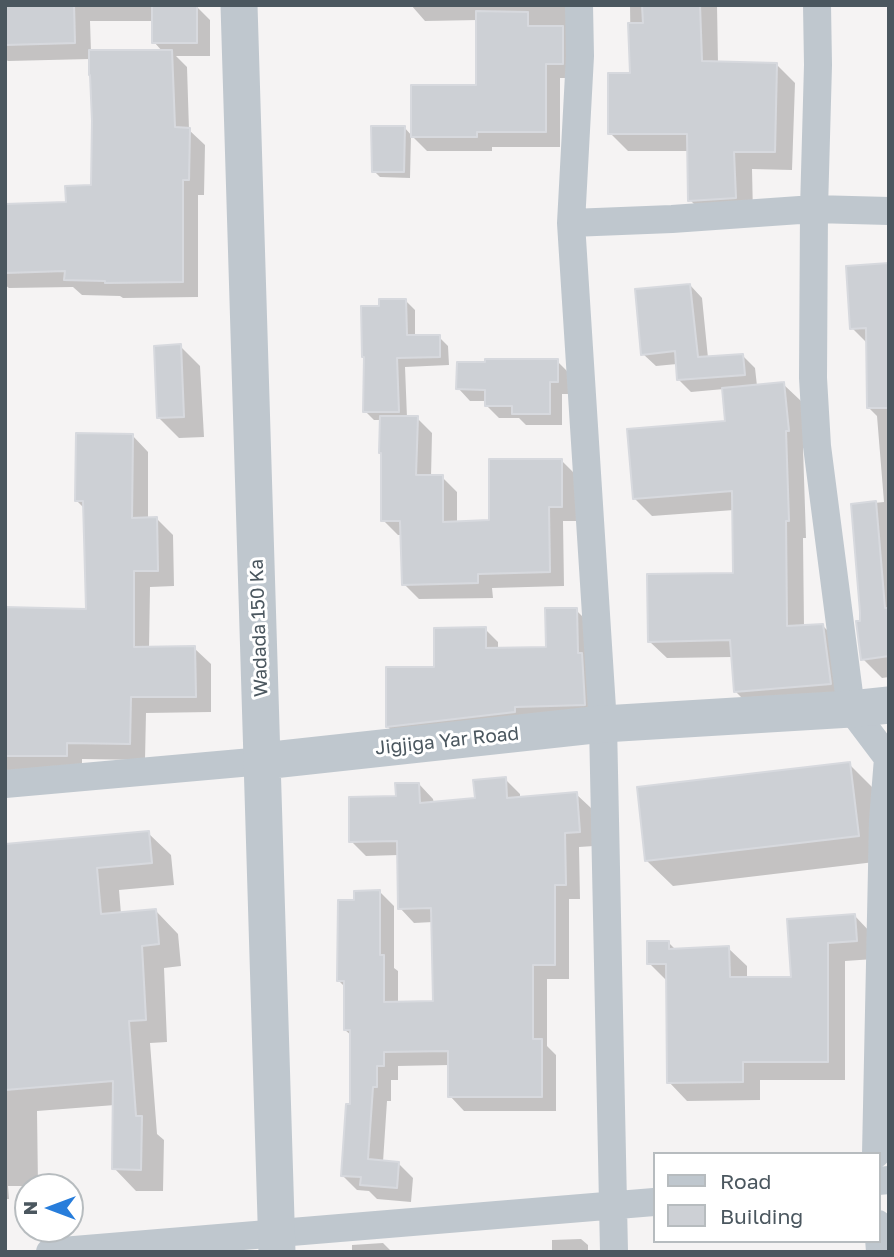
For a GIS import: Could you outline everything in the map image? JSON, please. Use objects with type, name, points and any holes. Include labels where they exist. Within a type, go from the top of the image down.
[{"type":"street","name":"Wadada 150 Ka","points":[[239,5],[277,1242]]},
{"type":"street","points":[[579,5],[580,56],[571,223],[603,724],[614,1252]]},
{"type":"street","points":[[817,5],[813,378],[817,446],[851,709],[888,758],[883,821],[876,1152]]},
{"type":"street","points":[[571,223],[814,209],[889,211]]},
{"type":"street","name":"Jigjiga Yar Road","points":[[5,784],[263,761],[603,724],[889,705]]},
{"type":"street","points":[[50,1252],[277,1242],[652,1202]]},
{"type":"building","points":[[5,5],[74,5],[75,43],[5,45]]},
{"type":"building","points":[[152,5],[197,5],[197,43],[152,43]]},
{"type":"building","points":[[642,5],[700,5],[702,61],[777,63],[775,152],[734,152],[736,198],[688,201],[687,134],[608,134],[608,73],[630,73],[628,23],[643,23]]},
{"type":"building","points":[[476,11],[528,12],[528,26],[563,26],[563,64],[546,64],[546,132],[477,132],[477,137],[411,137],[411,85],[476,85]]},
{"type":"building","points":[[89,50],[172,50],[175,127],[190,128],[189,180],[183,180],[183,282],[105,283],[64,280],[65,271],[5,273],[5,204],[66,202],[65,186],[91,185]]},
{"type":"building","points":[[371,126],[405,126],[404,172],[372,172]]},
{"type":"building","points":[[889,263],[889,408],[867,408],[866,328],[850,329],[846,266]]},
{"type":"building","points":[[690,284],[698,357],[743,354],[745,375],[677,380],[675,351],[641,355],[635,289]]},
{"type":"building","points":[[379,299],[406,299],[407,335],[440,335],[440,357],[397,358],[399,412],[363,412],[361,306],[379,306]]},
{"type":"building","points":[[181,344],[184,417],[157,418],[154,346]]},
{"type":"building","points":[[485,359],[558,359],[558,382],[550,382],[550,414],[512,414],[512,406],[485,406],[485,390],[456,389],[457,362],[485,362]]},
{"type":"building","points":[[784,382],[789,431],[786,431],[789,521],[786,521],[787,626],[823,624],[831,684],[734,692],[730,640],[648,642],[647,574],[733,573],[732,491],[633,499],[627,429],[725,421],[722,388]]},
{"type":"building","points":[[380,416],[418,416],[416,475],[443,475],[443,522],[489,520],[489,459],[562,459],[562,507],[549,507],[550,572],[478,574],[478,583],[402,585],[400,521],[381,521]]},
{"type":"building","points":[[76,433],[133,434],[132,518],[157,517],[158,571],[134,571],[134,647],[195,646],[196,697],[131,697],[130,744],[67,743],[67,756],[5,756],[5,607],[86,609],[83,501],[75,501]]},
{"type":"building","points":[[876,501],[885,608],[889,608],[889,656],[861,660],[856,621],[860,621],[860,612],[851,504]]},
{"type":"building","points":[[545,608],[577,608],[578,653],[582,653],[585,705],[515,707],[515,712],[386,727],[386,667],[434,667],[434,628],[486,627],[486,648],[546,647]]},
{"type":"building","points":[[850,762],[859,836],[645,861],[637,787]]},
{"type":"building","points":[[506,777],[507,798],[577,792],[580,832],[565,833],[566,885],[555,885],[555,965],[533,965],[533,1039],[542,1039],[542,1097],[448,1097],[448,1051],[384,1052],[384,1066],[377,1066],[377,1087],[373,1087],[368,1159],[399,1162],[397,1188],[360,1185],[361,1177],[341,1176],[346,1104],[350,1104],[350,1030],[344,1030],[344,981],[337,981],[338,900],[354,900],[354,891],[380,890],[380,955],[384,955],[384,1002],[433,1001],[431,908],[398,909],[397,841],[349,842],[349,797],[396,796],[395,783],[419,783],[420,803],[475,798],[473,780]]},
{"type":"building","points":[[149,831],[152,863],[97,868],[101,914],[156,909],[159,944],[142,946],[146,1020],[129,1021],[136,1116],[142,1116],[141,1170],[112,1169],[113,1081],[5,1090],[5,844]]},
{"type":"building","points":[[855,914],[857,941],[828,943],[828,1062],[743,1062],[743,1082],[667,1083],[666,964],[647,964],[647,941],[669,941],[669,949],[729,946],[730,977],[791,977],[787,919]]}]
